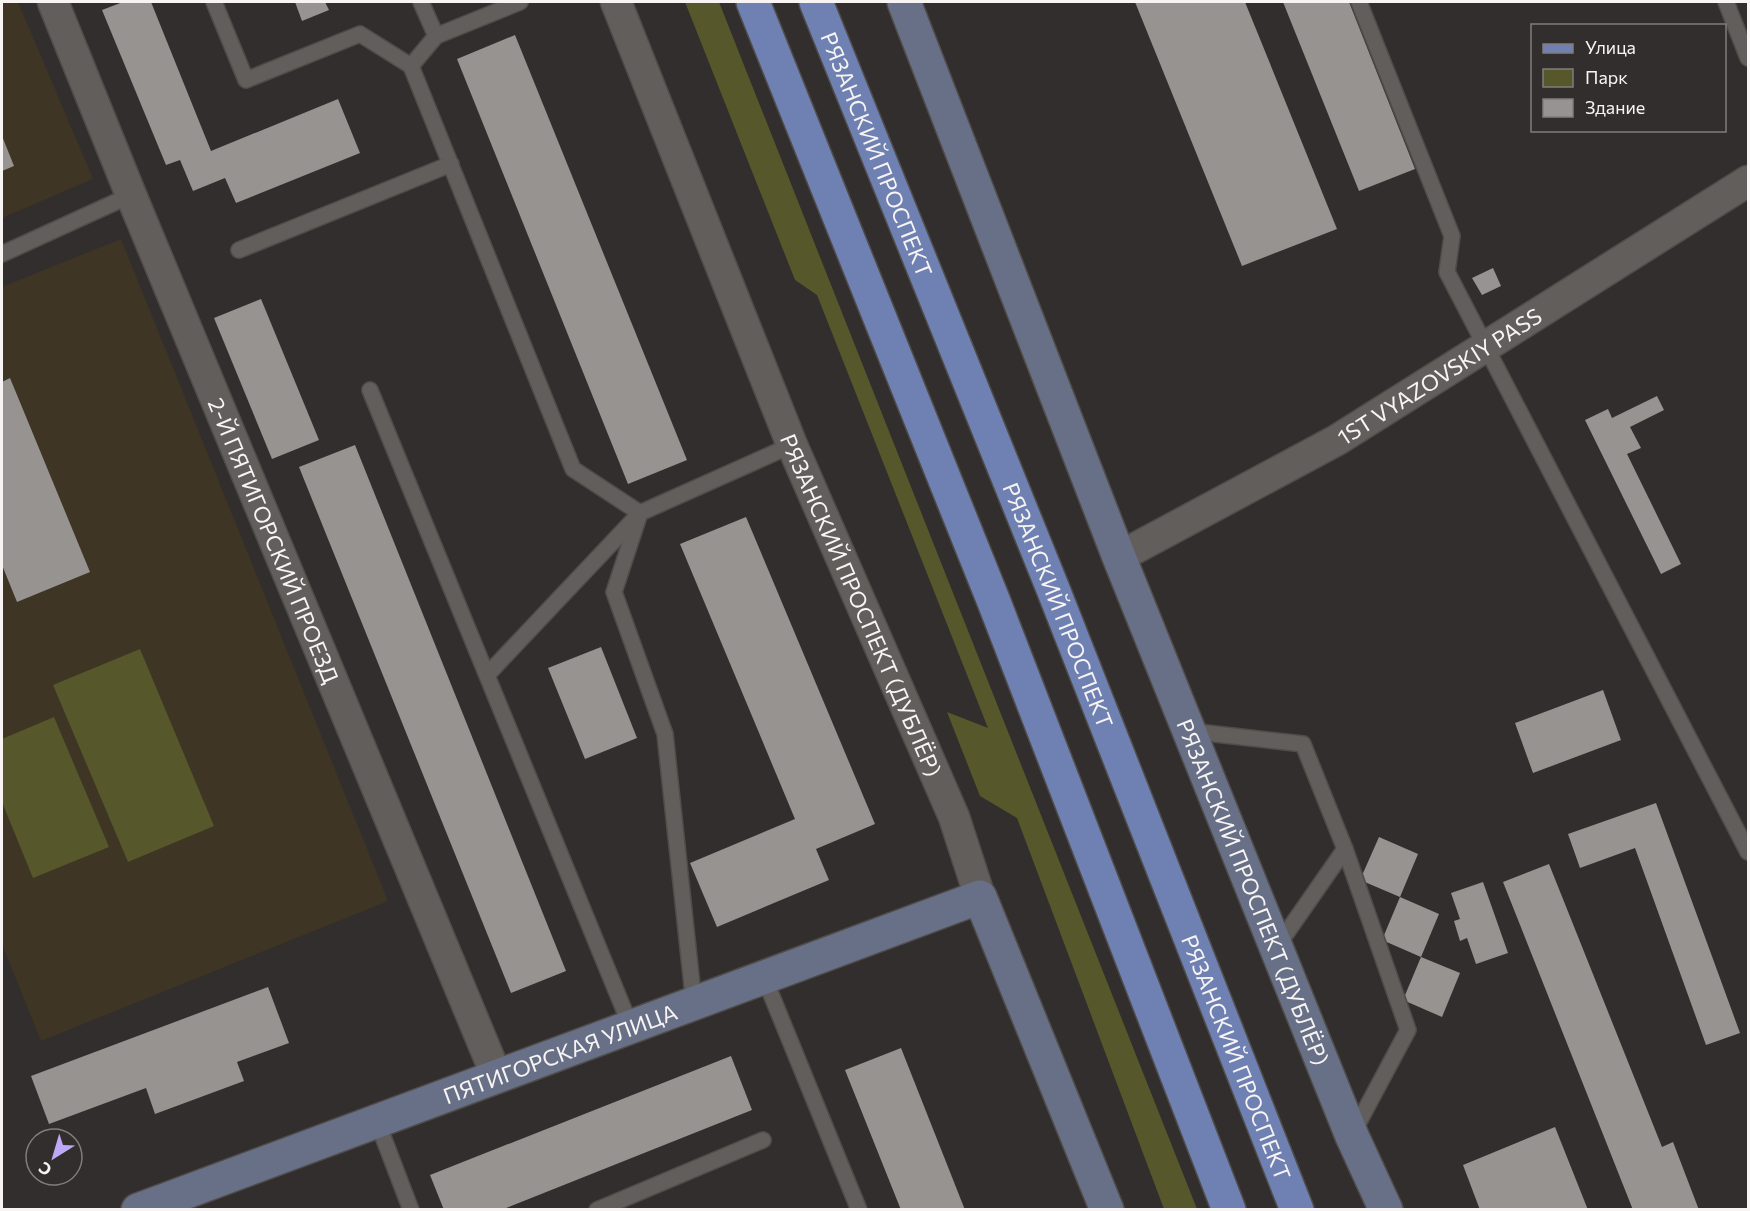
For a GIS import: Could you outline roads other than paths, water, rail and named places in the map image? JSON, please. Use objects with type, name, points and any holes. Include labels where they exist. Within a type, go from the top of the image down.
[{"type":"main road","points":[[753,2],[990,591],[1229,1209]]},
{"type":"main road","name":"РЯЗАНСКИЙ ПРОСПЕКТ","points":[[816,2],[1062,611],[1296,1203]]},
{"type":"street","name":"2-Й ПЯТИГОРСКИЙ ПРОЕЗД","points":[[53,2],[496,1077]]},
{"type":"street","name":"РЯЗАНСКИЙ ПРОСПЕКТ (ДУБЛЁР)","points":[[616,2],[792,445],[954,817],[980,897],[1107,1209]]},
{"type":"street","name":"РЯЗАНСКИЙ ПРОСПЕКТ (ДУБЛЁР)","points":[[904,2],[1119,557],[1352,1136],[1386,1209]]},
{"type":"street","name":"1ST VYAZOVSKIY PASS","points":[[1119,557],[1336,440],[1749,181]]},
{"type":"street","name":"ПЯТИГОРСКАЯ УЛИЦА","points":[[138,1209],[980,897]]},
{"type":"lane","points":[[214,2],[246,80],[360,34],[411,66],[573,469],[640,513]]},
{"type":"lane","points":[[421,2],[436,36]]},
{"type":"lane","points":[[411,66],[436,36],[520,2]]},
{"type":"lane","points":[[1359,2],[1452,236],[1447,272],[1749,852]]},
{"type":"lane","points":[[1726,2],[1749,58]]},
{"type":"lane","points":[[239,250],[451,164]]},
{"type":"lane","points":[[2,254],[131,195]]},
{"type":"lane","points":[[370,390],[631,1027]]},
{"type":"lane","points":[[487,675],[640,513],[792,445]]},
{"type":"lane","points":[[640,513],[614,592],[665,734],[694,1004]]},
{"type":"lane","points":[[1189,731],[1303,744],[1345,849],[1408,1030],[1352,1136]]},
{"type":"lane","points":[[1276,948],[1345,849]]},
{"type":"lane","points":[[764,977],[859,1209]]},
{"type":"lane","points":[[377,1121],[411,1209]]},
{"type":"lane","points":[[597,1209],[763,1140]]}]
